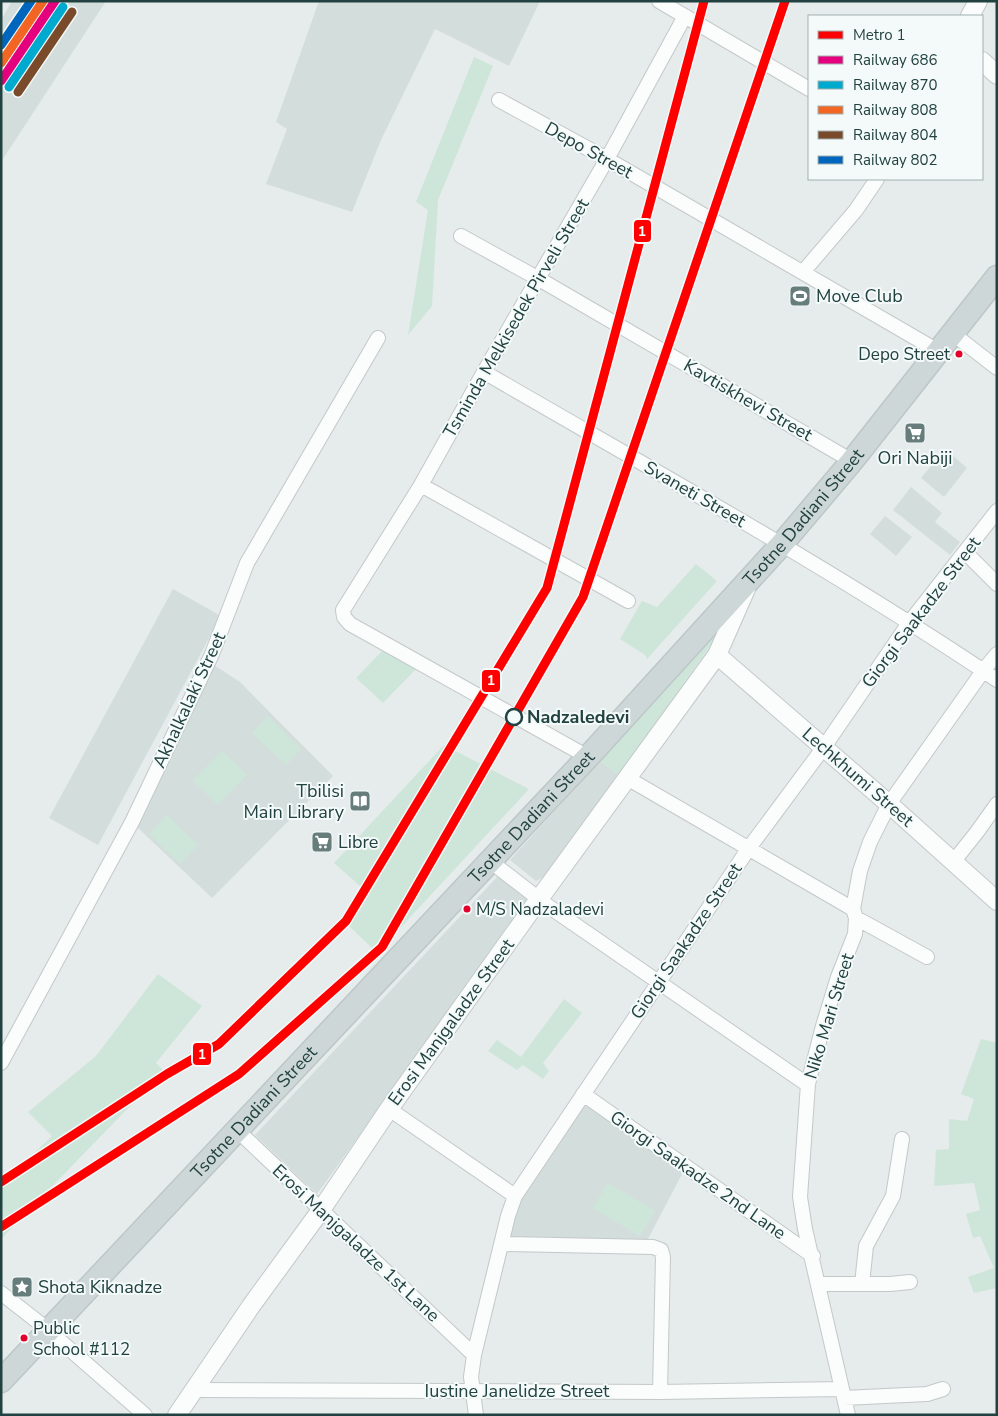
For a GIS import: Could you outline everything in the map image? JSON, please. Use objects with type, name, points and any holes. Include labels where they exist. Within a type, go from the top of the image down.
[{"type":"main road","name":"Tsotne Dadiani Street","points":[[1,1381],[588,757],[781,544],[852,461],[997,277]]},
{"type":"street","points":[[659,1],[808,88]]},
{"type":"street","points":[[971,15],[978,1]]},
{"type":"street","name":"Tsminda Melkisedek Pirveli Street","points":[[588,757],[350,624],[344,617],[343,610],[421,485],[607,159],[685,16]]},
{"type":"street","points":[[983,62],[997,75]]},
{"type":"street","name":"Depo Street","points":[[498,100],[607,159],[938,351]]},
{"type":"street","points":[[803,272],[856,210],[876,180]]},
{"type":"street","name":"Kavtiskhevi Street","points":[[461,236],[539,279],[852,461]]},
{"type":"street","points":[[952,333],[997,368]]},
{"type":"street","name":"Akhalkalaki Street","points":[[1,1063],[132,822],[212,654],[247,563],[378,338]]},
{"type":"street","points":[[484,372],[781,544],[997,680]]},
{"type":"street","points":[[421,485],[628,601]]},
{"type":"street","name":"Giorgi Saakadze Street","points":[[476,1415],[471,1377],[474,1355],[508,1216],[515,1196],[749,848],[824,747],[909,623],[997,511]]},
{"type":"street","points":[[965,552],[997,571]]},
{"type":"street","points":[[965,552],[997,584]]},
{"type":"street","name":"Erosi Manjgaladze Street","points":[[177,1415],[250,1306],[321,1210],[389,1109],[717,655],[751,577]]},
{"type":"street","name":"Niko Mari Street","points":[[848,1415],[805,1229],[800,1197],[808,1085],[825,1018],[855,934],[854,914],[860,871],[870,842],[889,804],[997,654]]},
{"type":"street","name":"Lechkhumi Street","points":[[717,655],[954,861],[997,901]]},
{"type":"street","points":[[627,778],[749,848],[927,958]]},
{"type":"street","points":[[954,861],[997,804]]},
{"type":"street","points":[[490,861],[539,899],[808,1085]]},
{"type":"street","name":"Giorgi Saakadze 2nd Lane","points":[[583,1094],[812,1256]]},
{"type":"street","points":[[389,1109],[515,1196]]},
{"type":"street","name":"Erosi Manjgaladze 1st Lane","points":[[237,1130],[474,1355]]},
{"type":"street","points":[[862,1284],[866,1246],[893,1196],[902,1139]]},
{"type":"street","points":[[502,1244],[653,1247],[661,1250],[663,1257],[660,1392]]},
{"type":"street","points":[[818,1284],[890,1284],[910,1282]]},
{"type":"street","points":[[1,1293],[145,1415]]},
{"type":"street","name":"Iustine Janelidze Street","points":[[193,1390],[927,1394],[943,1389]]},
{"type":"shaded area","points":[[12,1],[106,1],[1,162],[1,20]]},
{"type":"shaded area","points":[[319,1],[540,1],[509,66],[435,29],[381,140],[352,212],[266,184],[287,129],[276,122]]},
{"type":"shaded area","points":[[945,449],[967,468],[944,497],[921,478]]},
{"type":"shaded area","points":[[911,487],[942,513],[935,522],[960,542],[950,555],[893,510]]},
{"type":"shaded area","points":[[885,516],[912,537],[896,556],[870,534]]},
{"type":"shaded area","points":[[173,589],[221,616],[98,845],[49,818]]},
{"type":"shaded area","points":[[214,665],[240,682],[333,776],[212,898],[137,827]]},
{"type":"shaded area","points":[[600,761],[619,775],[544,877],[536,881],[510,860]]},
{"type":"shaded area","points":[[499,875],[530,899],[317,1194],[255,1135]]},
{"type":"shaded area","points":[[584,1106],[592,1108],[683,1172],[648,1239],[508,1238],[519,1200]]},
{"type":"green space","points":[[474,57],[493,66],[438,200],[432,306],[408,335],[428,210],[416,202]]},
{"type":"green space","points":[[696,564],[717,581],[647,659],[645,655],[620,639],[642,601],[657,607]]},
{"type":"green space","points":[[727,616],[730,618],[619,775],[600,761]]},
{"type":"green space","points":[[383,650],[417,668],[383,703],[356,678]]},
{"type":"green space","points":[[268,716],[301,749],[286,765],[252,733]]},
{"type":"green space","points":[[444,745],[529,789],[377,953],[344,921],[368,893],[334,863]]},
{"type":"green space","points":[[222,751],[247,775],[218,805],[193,781]]},
{"type":"green space","points":[[167,815],[198,845],[180,864],[149,834]]},
{"type":"green space","points":[[158,974],[202,1006],[156,1063],[164,1071],[1,1239],[1,1185],[52,1136],[28,1112],[96,1056]]},
{"type":"green space","points":[[564,999],[582,1013],[543,1063],[549,1071],[543,1079],[523,1065],[517,1070],[488,1051],[497,1040],[521,1057]]},
{"type":"green space","points":[[981,1039],[997,1043],[997,1288],[974,1293],[968,1277],[994,1268],[980,1236],[973,1238],[966,1214],[980,1210],[974,1183],[934,1186],[936,1150],[949,1149],[949,1119],[967,1121],[974,1099],[961,1094]]},
{"type":"green space","points":[[608,1183],[655,1211],[640,1236],[593,1208]]},
{"type":"metro line","name":"1","points":[[1,1182],[167,1074],[219,1044],[346,921],[547,588],[704,1]]},
{"type":"metro line","name":"1","points":[[1,1227],[239,1074],[382,947],[583,597],[785,1]]},
{"type":"rail line","name":"802","points":[[1,45],[31,1]]},
{"type":"rail line","name":"808","points":[[1,63],[43,1]]},
{"type":"rail line","name":"686","points":[[1,81],[55,1]]},
{"type":"rail line","name":"870","points":[[9,87],[63,7]]},
{"type":"rail line","name":"804","points":[[18,92],[72,12]]},
{"type":"place","name":"Move Club","points":[[800,296]]},
{"type":"place","name":"Depo Street","points":[[959,354]]},
{"type":"place","name":"Ori Nabiji","points":[[915,433]]},
{"type":"place","name":"Nadzaledevi","points":[[514,717]]},
{"type":"place","name":"Tbilisi Main Library","points":[[360,801]]},
{"type":"place","name":"Libre","points":[[322,842]]},
{"type":"place","name":"M/S Nadzaladevi","points":[[467,909]]},
{"type":"place","name":"Shota Kiknadze","points":[[22,1287]]},
{"type":"place","name":"Public School #112","points":[[24,1338]]}]
